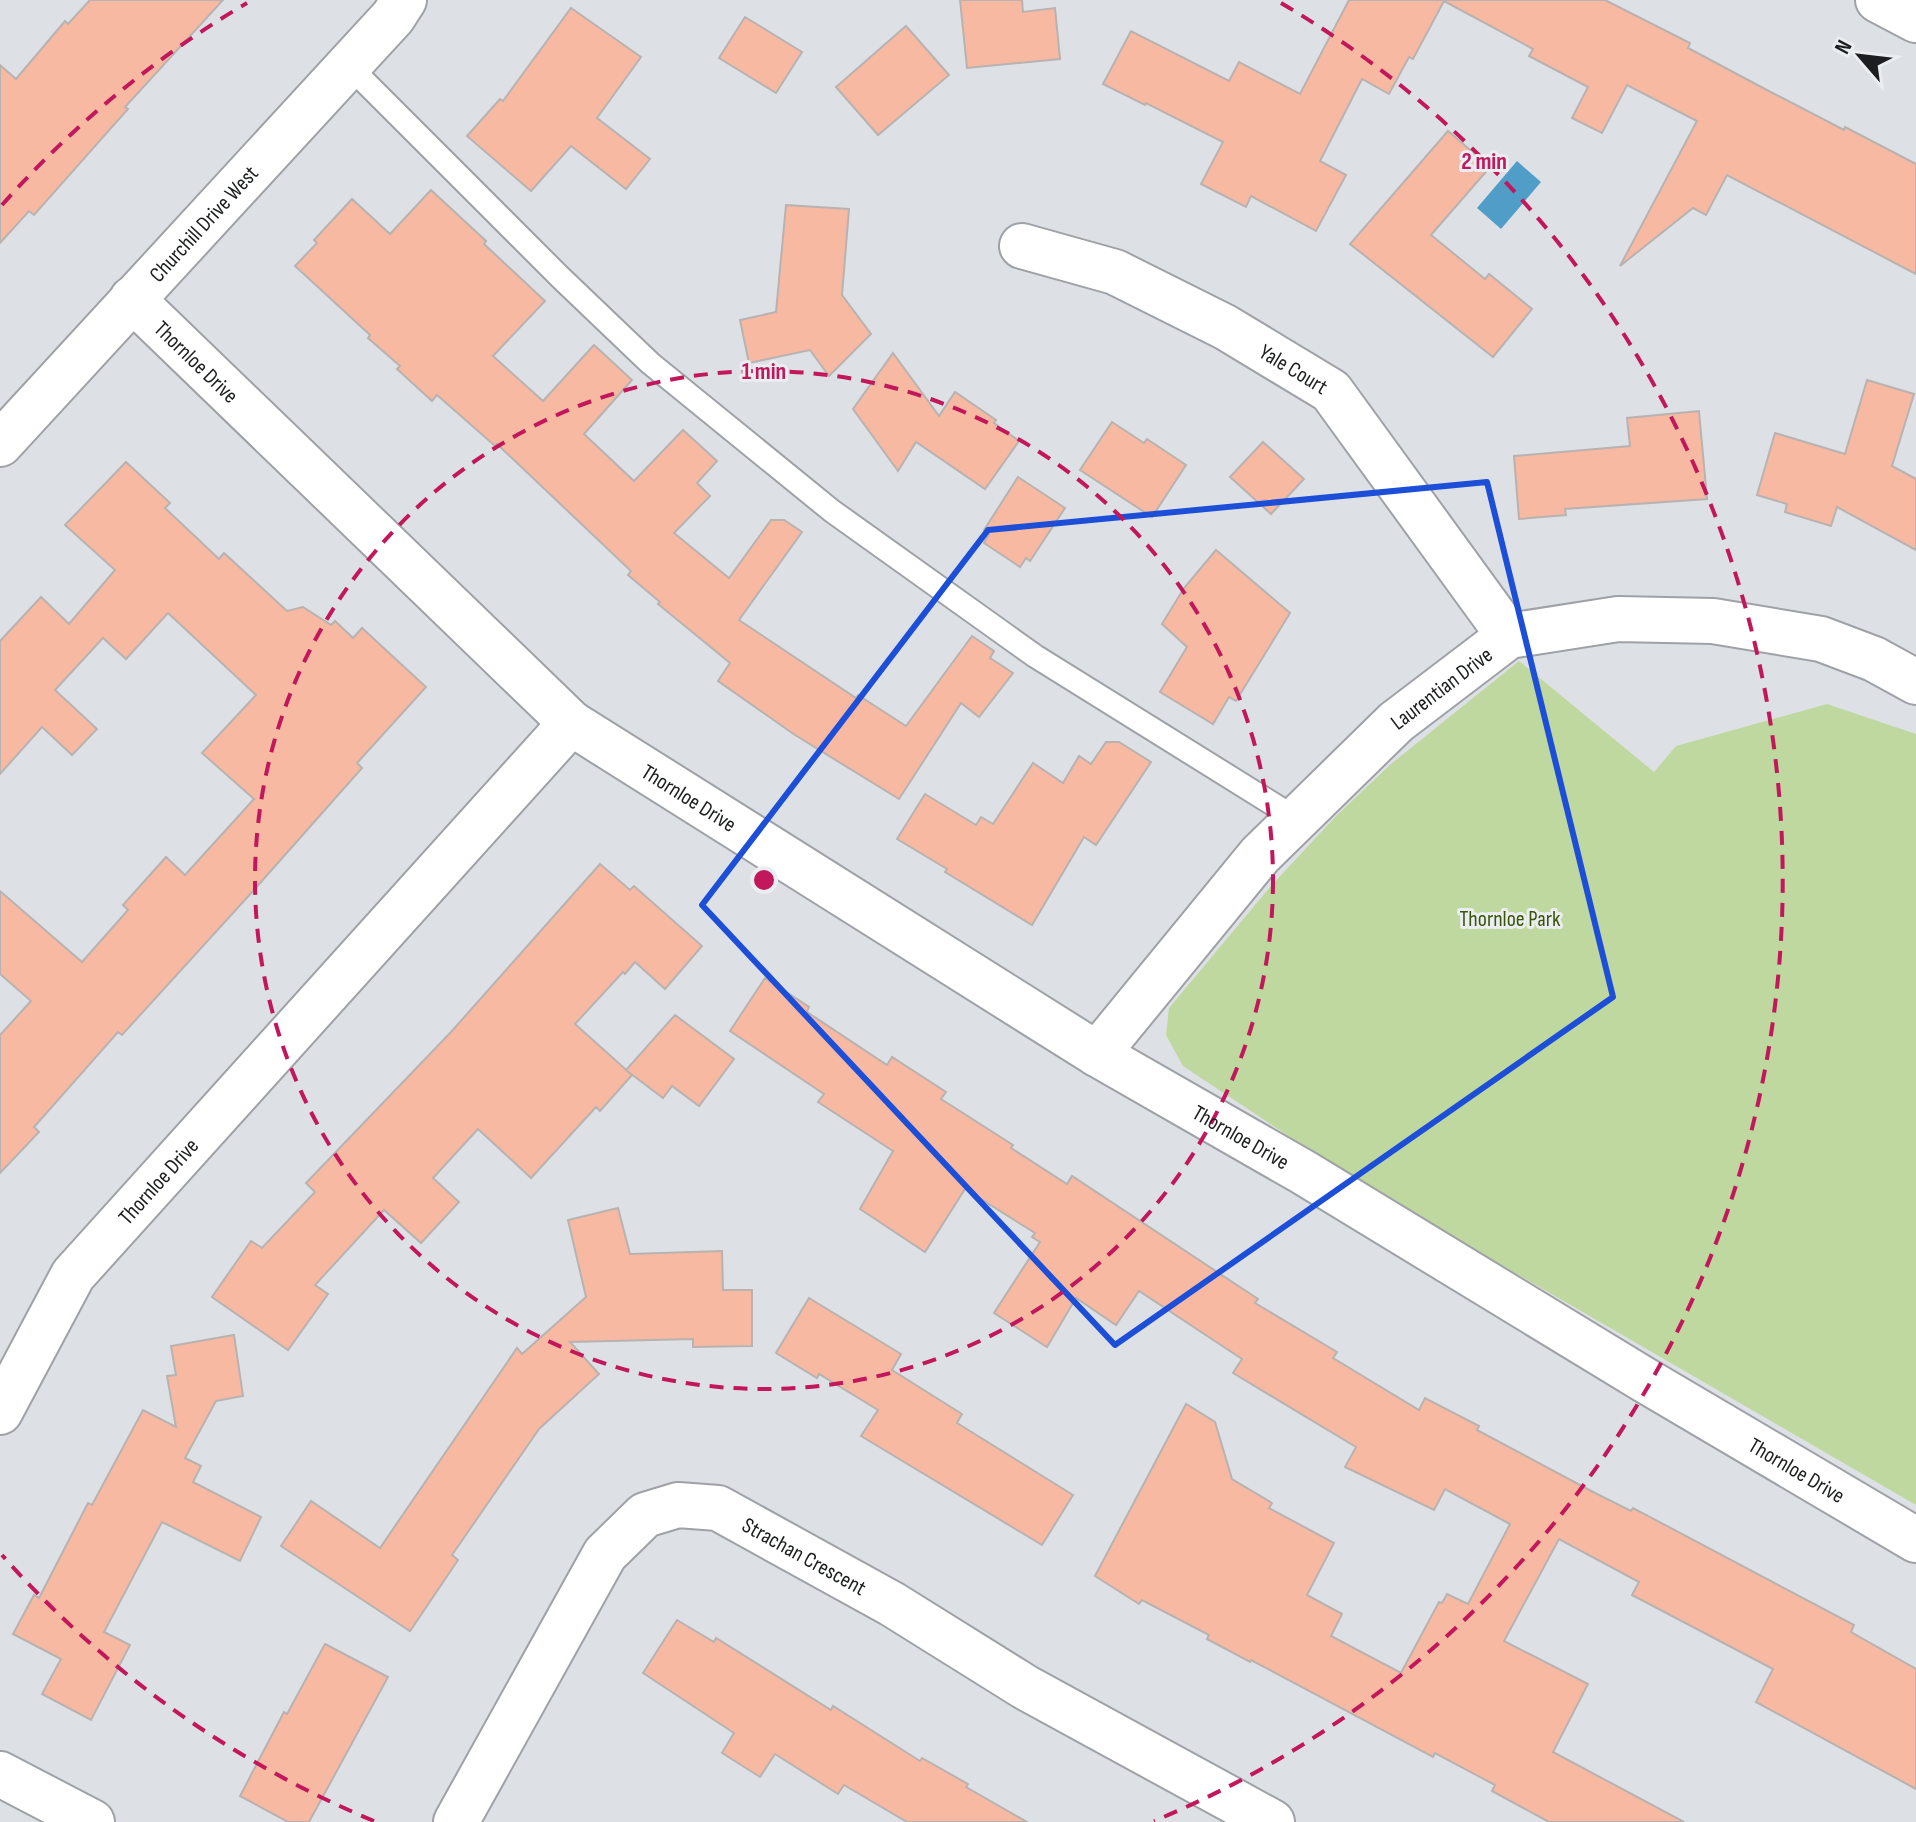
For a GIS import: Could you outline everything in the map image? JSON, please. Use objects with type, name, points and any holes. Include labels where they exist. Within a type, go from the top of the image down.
[{"type":"street","points":[[1878,0],[1916,20]]},
{"type":"street","name":"Churchill Drive West","points":[[0,444],[348,65],[389,6]]},
{"type":"street","name":"Yale Court","points":[[1022,246],[1115,272],[1225,327],[1331,391],[1509,636]]},
{"type":"street","name":"Thornloe Drive","points":[[132,299],[571,723],[1097,1054],[1303,1172],[1643,1379],[1916,1540]]},
{"type":"street","name":"Laurentian Drive","points":[[1097,1054],[1260,855],[1396,722],[1509,636],[1618,619],[1713,621],[1821,639],[1874,659],[1916,682]]},
{"type":"street","name":"Thornloe Drive","points":[[0,1412],[73,1275],[571,723]]},
{"type":"street","name":"Strachan Crescent","points":[[456,1822],[605,1554],[645,1515],[678,1505],[718,1508],[892,1604],[1025,1687],[1272,1822]]},
{"type":"street","points":[[0,1774],[92,1822]]},
{"type":"lane","points":[[348,65],[650,363],[832,511],[1035,656],[1297,819]]},
{"type":"highlighted area","points":[[1487,482],[1613,997],[1115,1345],[702,905],[988,530]]},
{"type":"green space","name":"Thornloe Park","points":[[1519,661],[1654,772],[1676,746],[1827,704],[1916,734],[1916,1505],[1358,1182],[1183,1066],[1166,1035],[1169,1008],[1270,887],[1335,817],[1391,764]]},
{"type":"water","points":[[1517,161],[1541,182],[1501,229],[1477,208]]},
{"type":"building","points":[[90,0],[223,0],[125,107],[128,109],[34,215],[29,211],[0,243],[0,65],[16,79],[65,21],[68,24]]},
{"type":"building","points":[[960,0],[1022,0],[1023,12],[1055,8],[1060,59],[967,68]]},
{"type":"building","points":[[1349,0],[1605,0],[1690,43],[1688,48],[1765,89],[1916,164],[1916,274],[1727,175],[1706,215],[1693,208],[1620,266],[1697,121],[1627,85],[1602,133],[1572,118],[1588,87],[1529,56],[1533,49],[1444,1],[1413,59],[1409,57],[1389,94],[1362,79],[1320,161],[1346,175],[1316,231],[1251,196],[1246,207],[1201,184],[1223,142],[1103,84],[1131,31],[1229,81],[1239,62],[1300,94]]},
{"type":"building","points":[[571,8],[641,57],[597,118],[650,159],[626,189],[571,146],[531,191],[467,136],[500,99],[503,101]]},
{"type":"building","points":[[745,17],[802,52],[776,93],[719,58]]},
{"type":"building","points":[[906,26],[949,75],[878,135],[836,87]]},
{"type":"building","points":[[1448,131],[1490,167],[1431,235],[1485,279],[1489,274],[1532,309],[1493,357],[1350,244]]},
{"type":"building","points":[[431,190],[545,301],[493,356],[543,401],[594,345],[632,380],[584,434],[634,481],[683,430],[717,461],[697,483],[710,496],[674,533],[729,578],[771,520],[784,520],[802,532],[739,620],[856,698],[858,695],[906,726],[972,636],[994,651],[990,658],[1013,673],[979,717],[961,703],[899,799],[795,735],[718,681],[730,663],[658,604],[660,602],[628,575],[631,571],[497,444],[495,446],[437,395],[432,401],[397,369],[400,366],[368,338],[370,335],[295,266],[352,199],[390,234]]},
{"type":"building","points":[[786,205],[849,209],[842,295],[871,334],[829,376],[810,350],[749,363],[740,320],[776,312]]},
{"type":"building","points":[[893,353],[939,416],[955,392],[996,420],[994,423],[1019,441],[985,489],[916,442],[898,471],[853,409]]},
{"type":"building","points":[[1867,380],[1914,394],[1892,466],[1916,479],[1916,550],[1837,507],[1831,526],[1785,512],[1787,504],[1757,495],[1775,433],[1845,454]]},
{"type":"building","points":[[1699,411],[1707,499],[1565,509],[1566,515],[1519,519],[1514,456],[1630,446],[1627,418]]},
{"type":"building","points":[[1112,422],[1144,443],[1147,439],[1186,465],[1152,517],[1080,470]]},
{"type":"building","points":[[1263,442],[1304,479],[1271,514],[1230,477]]},
{"type":"building","points":[[126,462],[170,503],[165,508],[219,559],[224,553],[287,611],[303,607],[331,625],[335,621],[353,638],[362,628],[426,687],[357,763],[362,768],[122,1035],[118,1032],[34,1127],[39,1132],[0,1173],[0,1035],[31,1001],[0,974],[0,891],[82,962],[128,910],[123,905],[166,857],[185,875],[254,799],[202,753],[256,695],[168,613],[126,659],[103,638],[55,690],[97,729],[72,755],[42,727],[0,774],[0,641],[41,597],[69,624],[115,570],[65,525]]},
{"type":"building","points":[[1018,477],[1065,508],[1030,561],[1026,558],[1020,567],[984,543],[989,534],[984,530]]},
{"type":"building","points":[[1216,550],[1290,613],[1236,701],[1229,697],[1213,724],[1160,692],[1187,647],[1162,624],[1184,588]]},
{"type":"building","points":[[1106,742],[1119,742],[1151,762],[1096,845],[1084,837],[1032,925],[897,839],[925,794],[976,825],[981,817],[993,824],[1033,763],[1063,783],[1079,756],[1091,764]]},
{"type":"building","points":[[600,864],[630,890],[634,886],[702,946],[665,989],[635,962],[575,1024],[632,1075],[600,1111],[596,1107],[531,1178],[478,1129],[433,1178],[459,1202],[421,1243],[384,1210],[315,1285],[328,1294],[288,1350],[212,1297],[251,1241],[262,1248],[315,1192],[306,1183],[451,1032]]},
{"type":"building","points":[[765,978],[809,1007],[807,1012],[887,1065],[892,1057],[946,1092],[941,1099],[1013,1145],[1011,1148],[1067,1184],[1072,1176],[1258,1299],[1255,1303],[1337,1352],[1333,1358],[1419,1410],[1425,1398],[1479,1426],[1477,1430],[1595,1493],[1631,1511],[1633,1508],[1854,1625],[1851,1632],[1916,1669],[1916,1789],[1756,1702],[1773,1669],[1632,1595],[1639,1582],[1559,1539],[1504,1641],[1588,1684],[1553,1752],[1684,1822],[1549,1822],[1492,1791],[1495,1785],[1435,1753],[1433,1757],[1250,1662],[1207,1639],[1209,1635],[1142,1600],[1139,1604],[1095,1576],[1186,1404],[1215,1422],[1232,1479],[1272,1503],[1269,1508],[1334,1543],[1307,1595],[1342,1614],[1331,1636],[1401,1673],[1439,1602],[1442,1603],[1447,1594],[1468,1604],[1510,1524],[1445,1489],[1434,1510],[1345,1467],[1356,1447],[1233,1373],[1242,1359],[1139,1291],[1116,1325],[1076,1298],[1047,1347],[994,1313],[1040,1242],[1032,1237],[1035,1233],[965,1189],[925,1252],[860,1209],[893,1151],[818,1102],[824,1094],[730,1031]]},
{"type":"building","points":[[675,1015],[734,1059],[699,1106],[672,1086],[663,1098],[626,1070]]},
{"type":"building","points":[[618,1208],[630,1254],[722,1251],[723,1290],[752,1290],[752,1346],[693,1347],[693,1339],[570,1342],[599,1374],[539,1429],[452,1555],[458,1560],[410,1631],[281,1546],[311,1501],[380,1548],[517,1348],[522,1354],[586,1297],[568,1220]]},
{"type":"building","points":[[809,1298],[901,1354],[892,1370],[962,1414],[957,1423],[1073,1495],[1042,1545],[861,1436],[878,1410],[819,1374],[817,1378],[776,1353]]},
{"type":"building","points":[[234,1335],[243,1396],[216,1401],[185,1458],[201,1466],[193,1482],[261,1517],[240,1561],[162,1522],[104,1632],[130,1645],[91,1720],[42,1694],[61,1659],[13,1634],[34,1595],[39,1598],[88,1503],[92,1505],[143,1410],[176,1427],[167,1376],[176,1375],[171,1346]]},
{"type":"building","points":[[677,1620],[714,1642],[716,1638],[831,1710],[833,1706],[920,1761],[922,1758],[968,1784],[966,1787],[1027,1822],[907,1822],[844,1785],[838,1794],[775,1754],[760,1777],[722,1753],[734,1733],[643,1673]]},
{"type":"building","points":[[325,1644],[388,1677],[309,1822],[288,1822],[240,1796],[284,1712],[287,1714]]}]
